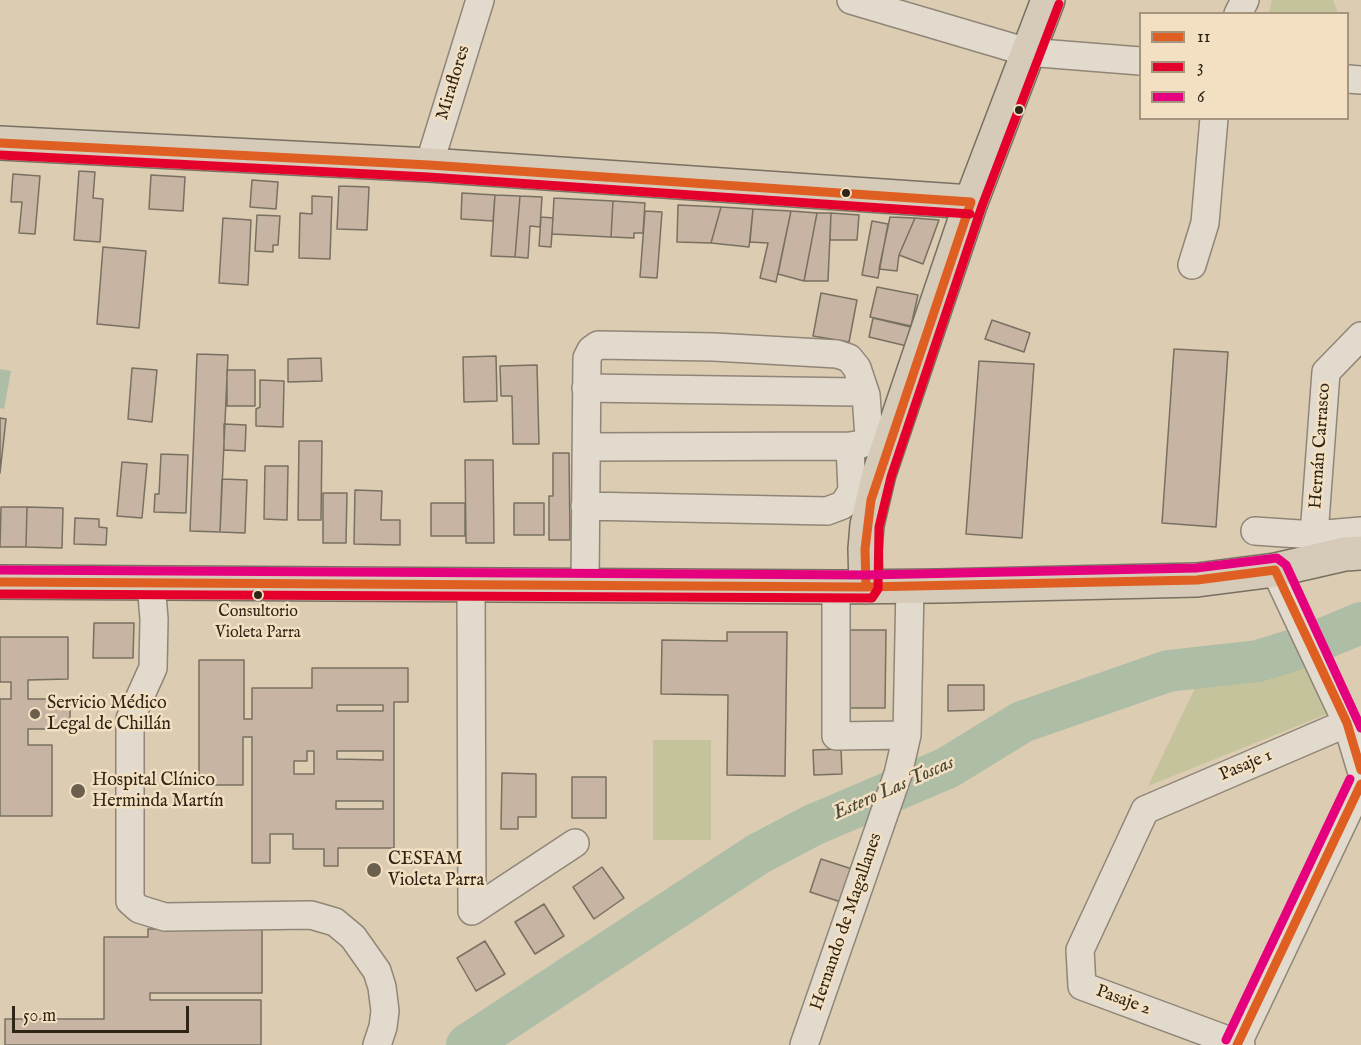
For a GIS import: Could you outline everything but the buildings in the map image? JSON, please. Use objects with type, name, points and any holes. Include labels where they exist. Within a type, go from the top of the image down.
[{"type":"main road","points":[[851,587],[865,549],[871,500],[971,202],[1048,0]]},
{"type":"main road","points":[[0,143],[429,165],[971,202]]},
{"type":"main road","points":[[0,582],[851,587],[1197,580],[1275,570],[1316,548],[1345,554],[1361,553]]},
{"type":"street","name":"Miraflores","points":[[429,165],[480,0]]},
{"type":"street","points":[[851,0],[1027,52],[1139,61]]},
{"type":"street","points":[[1192,265],[1205,223],[1214,120]]},
{"type":"street","name":"Hernán Carrasco","points":[[1316,548],[1326,372],[1361,336]]},
{"type":"street","points":[[585,585],[586,388],[587,358],[591,350],[598,345],[702,347],[837,354],[849,358],[857,368],[866,395],[869,436],[862,444],[850,446],[586,447]]},
{"type":"street","points":[[586,388],[856,392],[866,395]]},
{"type":"street","points":[[585,506],[827,511],[843,505],[852,490],[850,446]]},
{"type":"street","points":[[1255,531],[1316,548],[1361,531]]},
{"type":"street","points":[[1275,570],[1347,723],[1361,770]]},
{"type":"street","points":[[152,583],[153,668],[130,719],[130,901],[139,909],[165,917],[311,915],[335,922],[353,937],[378,971],[385,1011],[383,1028],[377,1045]]},
{"type":"street","points":[[471,585],[472,911],[575,843]]},
{"type":"street","name":"Hernando de Magallanes","points":[[804,1045],[898,774],[907,735],[910,586]]},
{"type":"street","points":[[851,587],[836,736],[907,735]]},
{"type":"street","name":"Pasaje 1","points":[[1145,810],[1347,723]]},
{"type":"street","points":[[1238,1045],[1361,783]]},
{"type":"street","name":"Pasaje 2","points":[[1145,810],[1080,950],[1082,986],[1238,1045]]},
{"type":"shaded area","points":[[1272,0],[1333,0],[1338,12],[1269,12]]},
{"type":"shaded area","points":[[0,369],[11,371],[4,409],[0,408]]},
{"type":"shaded area","points":[[1310,668],[1327,714],[1148,786],[1196,686]]},
{"type":"shaded area","points":[[653,740],[711,740],[711,840],[653,840]]},
{"type":"waterway","name":"Estero Las Toscas","points":[[467,1045],[758,854],[813,825],[947,768],[1022,722],[1168,671],[1258,661],[1306,646],[1361,623]]},
{"type":"transit line","name":"3","points":[[0,594],[872,598],[878,589],[879,527],[891,477],[982,206],[1059,4]]},
{"type":"transit line","name":"11","points":[[0,143],[429,165],[971,202],[871,500],[865,549],[866,587]]},
{"type":"transit line","name":"3","points":[[0,155],[428,177],[970,214]]},
{"type":"transit line","name":"6","points":[[0,570],[866,575],[1196,568],[1277,558],[1286,565],[1361,728]]},
{"type":"transit line","name":"11","points":[[1275,570],[1347,723],[1361,770]]},
{"type":"transit line","name":"11","points":[[0,582],[866,587],[1197,580],[1275,570]]},
{"type":"transit line","name":"6","points":[[1226,1040],[1350,779]]},
{"type":"transit line","name":"11","points":[[1237,1045],[1361,784]]},
{"type":"place","name":"Consultorio Violeta Parra","points":[[258,595]]},
{"type":"place","name":"Servicio Médico Legal de Chillán","points":[[35,714]]},
{"type":"place","name":"Hospital Clínico Herminda Martín","points":[[78,791]]},
{"type":"place","name":"CESFAM Violeta Parra","points":[[374,870]]}]
